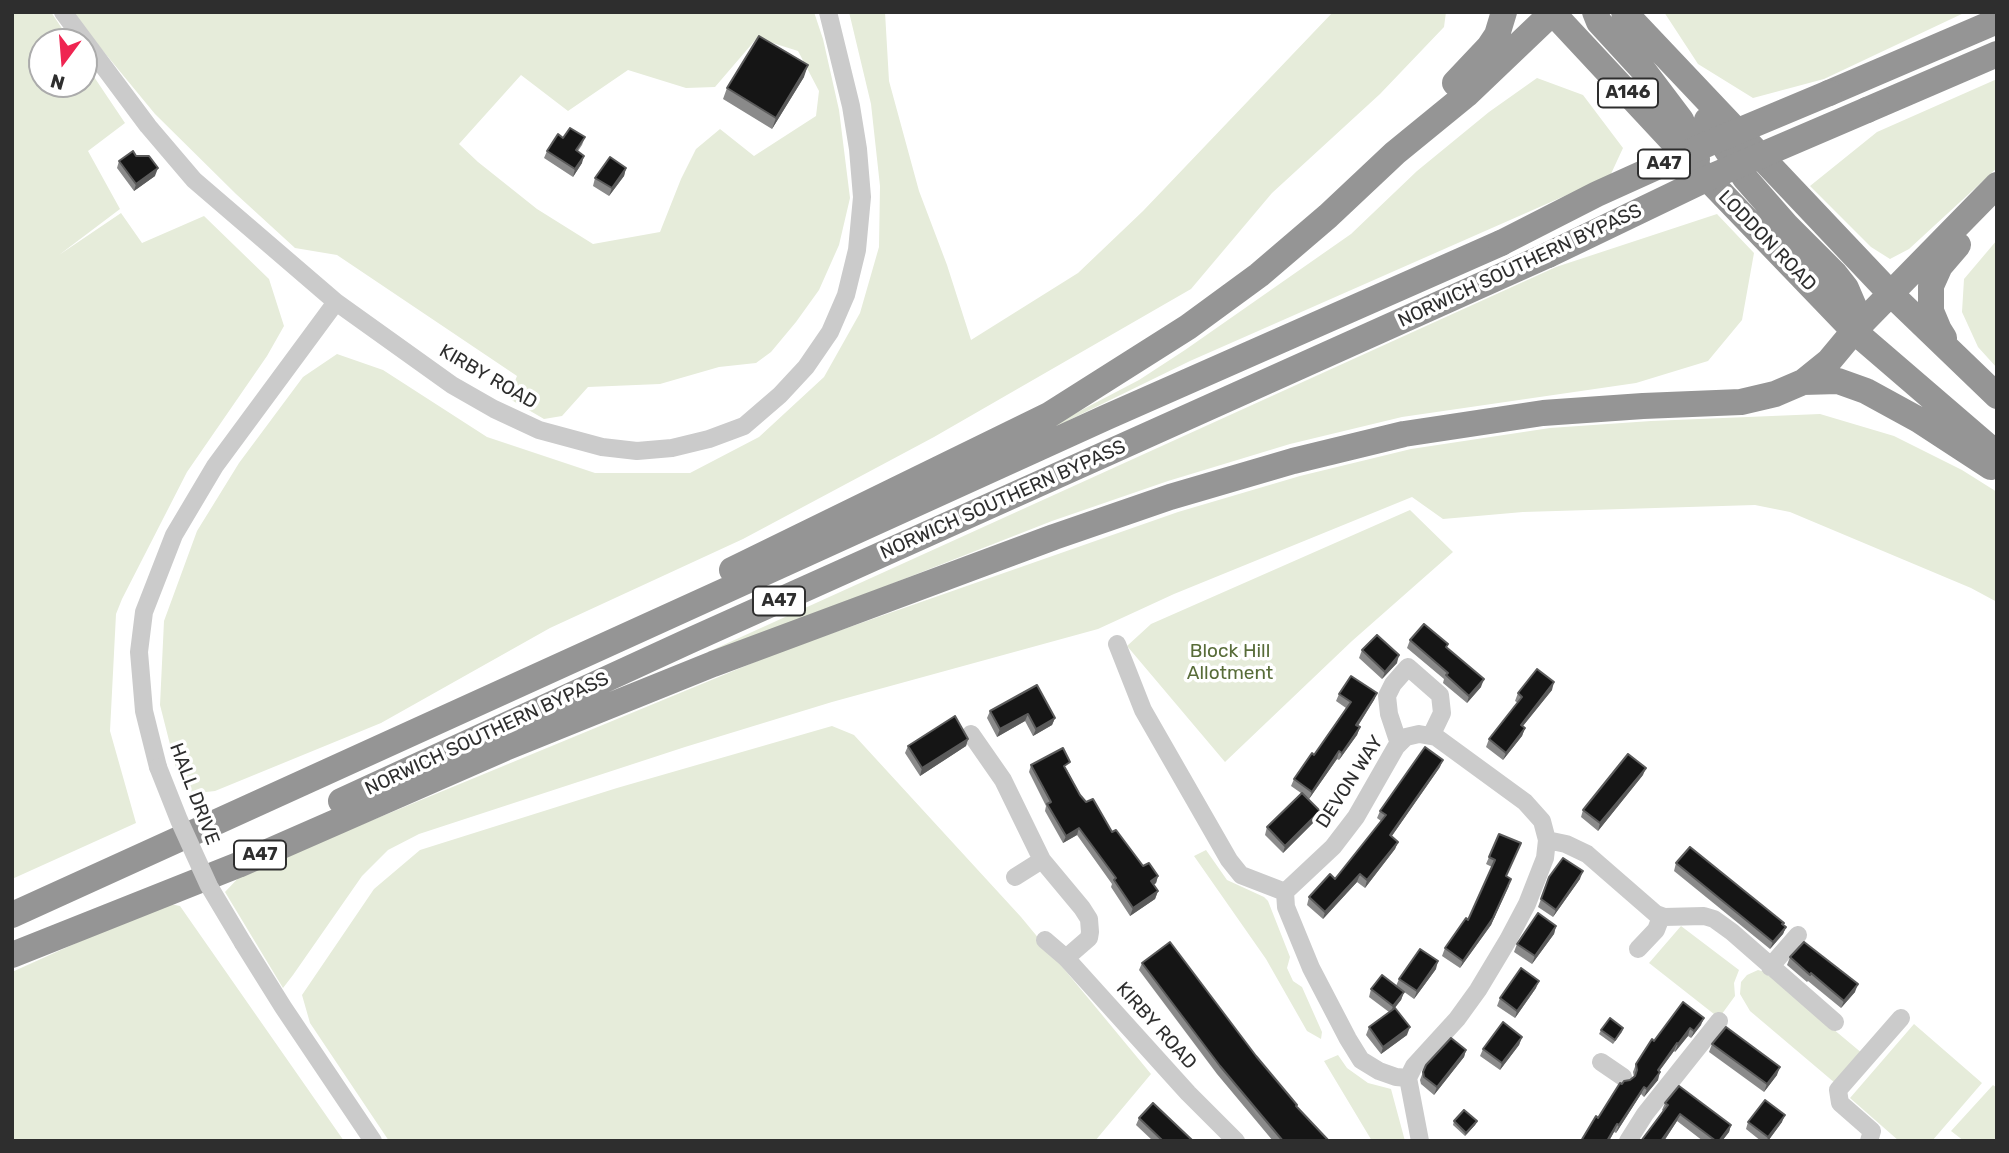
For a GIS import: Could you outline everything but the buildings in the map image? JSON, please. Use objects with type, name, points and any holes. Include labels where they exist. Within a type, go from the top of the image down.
[{"type":"highway","name":"A47","points":[[1395,153],[1489,47],[1497,34],[1504,12]]},
{"type":"highway","name":"A47","points":[[380,749],[788,541],[1049,415],[1188,327],[1259,275],[1328,216],[1395,153],[1466,95],[1552,12]]},
{"type":"highway","name":"LODDON ROAD","points":[[1552,12],[1854,331],[1997,454]]},
{"type":"highway","name":"A47","points":[[1595,12],[1599,22],[1644,71],[1681,120],[1703,174]]},
{"type":"highway","name":"A146","points":[[1624,12],[1890,293],[1997,396]]},
{"type":"highway","name":"NORWICH SOUTHERN BYPASS","points":[[12,915],[1107,417],[1501,243],[1597,194],[1712,142],[1997,21]]},
{"type":"highway","name":"NORWICH SOUTHERN BYPASS","points":[[12,953],[689,641],[1548,256],[1706,179],[1997,54]]},
{"type":"highway","points":[[1668,58],[1745,178],[1846,288],[1855,309],[1854,331]]},
{"type":"highway","name":"A47","points":[[12,953],[238,865],[505,748],[713,664],[1054,537],[1170,498],[1293,461],[1404,434],[1543,413],[1741,402],[1775,394],[1803,382],[1829,361],[1890,293],[1997,185]]},
{"type":"highway","points":[[1959,359],[1939,330],[1931,311],[1931,286],[1948,256],[1997,207]]},
{"type":"highway","name":"A47","points":[[1803,382],[1838,381],[1866,391],[1919,420],[1997,471]]},
{"type":"street","name":"KIRBY ROAD","points":[[63,12],[148,126],[194,180],[336,302],[452,385],[494,409],[539,430],[602,447],[637,451],[672,448],[709,439],[744,426],[780,395],[806,366],[830,332],[846,295],[857,250],[862,197],[851,106],[828,12]]},
{"type":"street","name":"HALL DRIVE","points":[[336,302],[215,466],[174,535],[144,612],[139,652],[144,711],[158,767],[209,886],[283,1007],[373,1141]]},
{"type":"street","points":[[1118,644],[1143,710],[1229,860],[1241,875],[1285,892],[1286,906],[1311,968],[1361,1060],[1396,1077],[1408,1078]]},
{"type":"street","points":[[1399,744],[1389,714],[1387,696],[1393,684],[1408,667],[1440,695],[1441,713],[1431,736],[1525,802],[1542,821],[1547,840],[1545,858],[1527,904],[1508,940],[1457,1019],[1414,1066],[1408,1078],[1420,1141]]},
{"type":"street","points":[[971,734],[1003,780],[1042,860],[1082,908],[1090,925],[1089,938],[1066,958]]},
{"type":"street","name":"DEVON WAY","points":[[1285,892],[1333,847],[1349,827],[1395,747],[1406,737],[1419,734],[1431,736]]},
{"type":"street","points":[[1547,840],[1566,844],[1587,854],[1626,890],[1661,917],[1704,916],[1714,919],[1835,1022]]},
{"type":"street","points":[[1014,877],[1042,860]]},
{"type":"street","points":[[1638,949],[1656,930],[1661,917]]},
{"type":"street","points":[[1770,967],[1798,935]]},
{"type":"street","name":"KIRBY ROAD","points":[[1045,940],[1066,958],[1188,1093],[1236,1141]]},
{"type":"street","points":[[1869,1141],[1872,1131],[1840,1103],[1838,1090],[1901,1018]]},
{"type":"street","points":[[1628,1141],[1650,1100],[1677,1084],[1698,1058],[1719,1021]]},
{"type":"street","points":[[1601,1062],[1623,1077]]},
{"type":"green space","points":[[12,12],[51,12],[62,28],[28,28],[28,98],[98,98],[98,83],[125,123],[88,151],[120,209],[59,255],[121,213],[142,243],[204,216],[269,279],[284,326],[267,356],[187,472],[116,614],[110,731],[136,823],[12,879]]},
{"type":"green space","points":[[71,12],[814,12],[839,110],[850,198],[839,245],[819,290],[771,352],[756,363],[719,367],[660,384],[588,387],[562,416],[544,419],[508,398],[517,376],[337,255],[295,248],[155,114],[98,45],[98,28],[84,28]],"holes":[[[757,38],[798,51],[819,91],[816,116],[754,156],[720,129],[696,149],[660,232],[593,244],[537,209],[459,144],[521,75],[568,111],[628,70],[686,88],[715,87]]]},
{"type":"green space","points":[[849,12],[885,12],[889,81],[919,191],[971,340],[1078,273],[1143,211],[1333,12],[1446,12],[1444,27],[1380,94],[1272,193],[1191,289],[934,437],[743,539],[550,628],[381,723],[215,791],[188,794],[177,772],[160,705],[164,621],[197,531],[239,463],[303,377],[337,354],[383,370],[487,437],[595,473],[690,473],[759,437],[824,377],[860,313],[879,247],[880,186],[871,104]]},
{"type":"green space","points":[[1664,12],[1966,12],[1824,79],[1753,98],[1698,64]]},
{"type":"green space","points":[[1537,78],[1583,95],[1623,148],[1610,176],[1190,361],[1057,426],[1055,424],[1139,380],[1351,234],[1417,171],[1489,112]]},
{"type":"green space","points":[[1997,79],[1997,168],[1909,249],[1890,259],[1871,247],[1810,186],[1877,132]]},
{"type":"green space","points":[[1717,214],[1754,253],[1742,320],[1708,361],[1636,383],[1402,417],[1290,444],[1168,481],[1052,521],[710,655],[708,652],[1556,267]]},
{"type":"green space","points":[[1997,240],[1997,368],[1978,347],[1962,312],[1964,279]]},
{"type":"green space","points":[[1820,414],[1894,436],[1962,470],[1997,492],[1997,602],[1971,588],[1790,512],[1755,505],[1523,512],[1443,519],[1412,497],[1174,594],[1098,629],[832,702],[419,834],[388,850],[362,876],[283,988],[225,892],[242,874],[784,650],[1178,512],[1300,476],[1411,449],[1550,428]]},
{"type":"green space","name":"Block Hill Allotment","points":[[1410,510],[1453,552],[1352,641],[1225,762],[1127,646],[1151,624]]},
{"type":"green space","points":[[832,726],[854,735],[1021,917],[1151,1074],[1095,1141],[389,1141],[310,1023],[302,995],[374,889],[420,850],[617,788]]},
{"type":"green space","points":[[1206,850],[1227,880],[1268,901],[1290,957],[1287,968],[1293,981],[1302,987],[1322,1032],[1321,1039],[1307,1031],[1266,959],[1194,856]]},
{"type":"green space","points":[[165,903],[180,906],[344,1141],[12,1141],[12,972]]},
{"type":"green space","points":[[1681,926],[1739,970],[1734,983],[1735,996],[1719,1018],[1649,963]]},
{"type":"green space","points":[[1758,970],[1765,972],[1863,1054],[1835,1083],[1750,1011],[1740,994],[1741,982],[1747,975]]},
{"type":"green space","points":[[1914,1024],[1982,1083],[1932,1141],[1899,1141],[1850,1098]]},
{"type":"green space","points":[[1338,1055],[1347,1068],[1368,1083],[1391,1089],[1405,1141],[1372,1141],[1324,1061]]},
{"type":"green space","points":[[1993,1085],[1997,1088],[1997,1141],[1964,1141],[1951,1131]]}]
